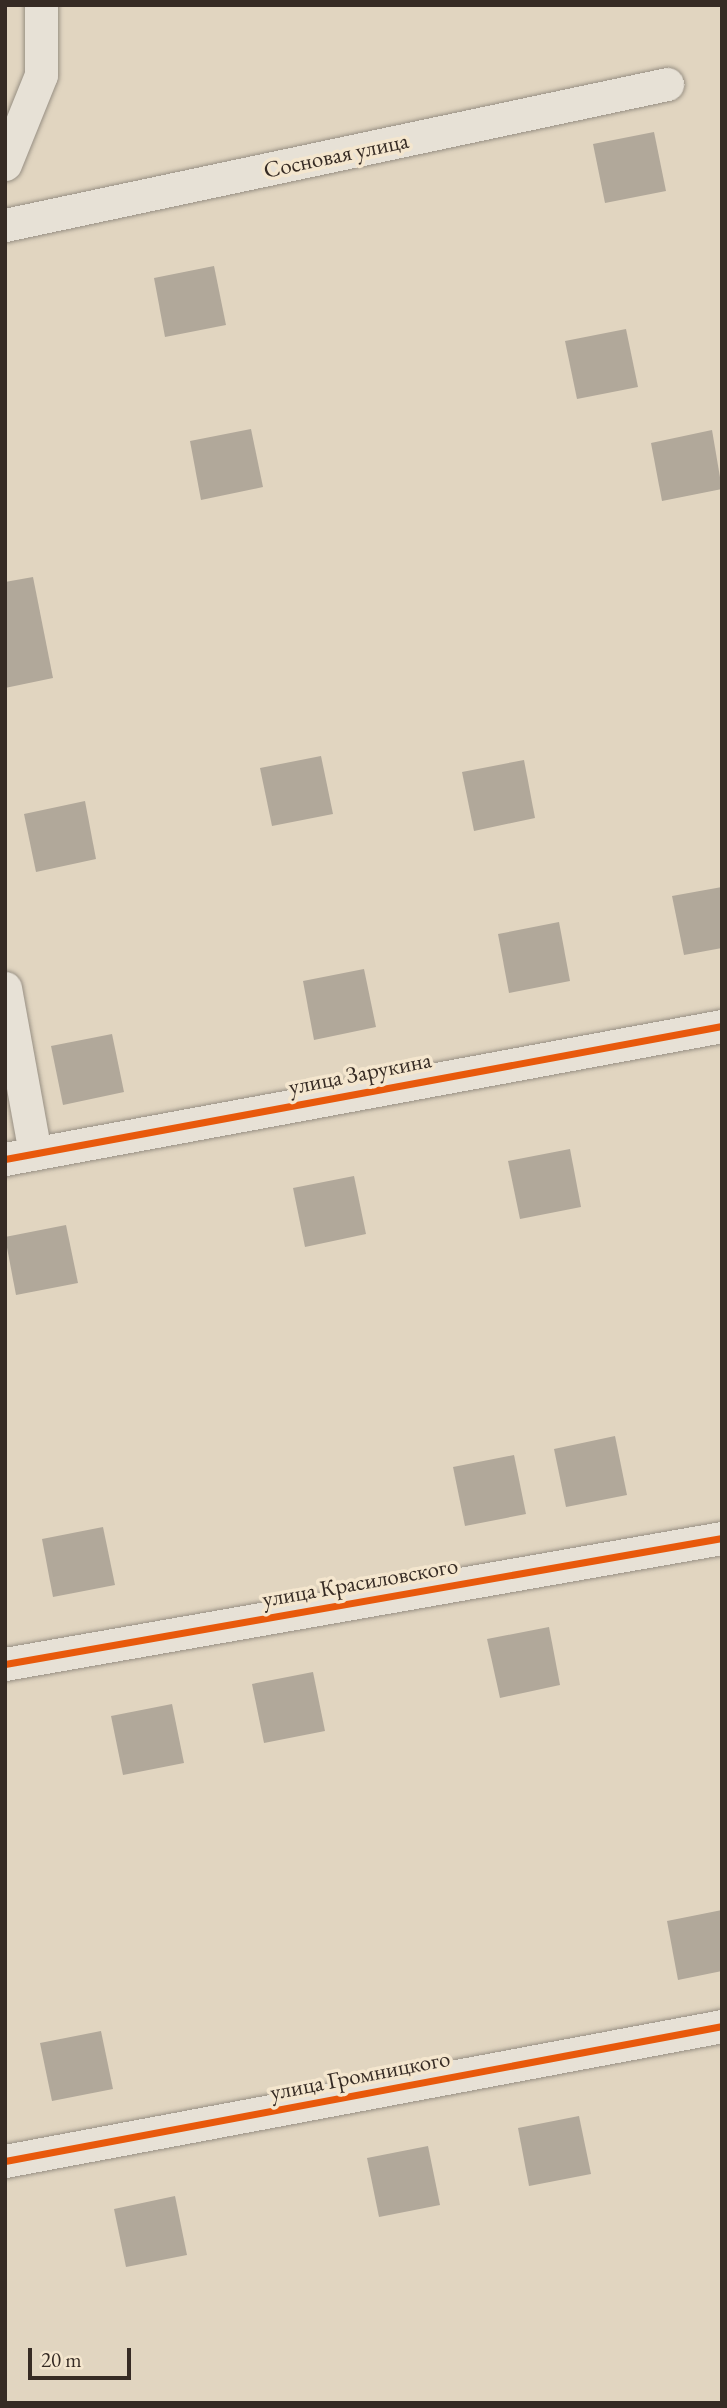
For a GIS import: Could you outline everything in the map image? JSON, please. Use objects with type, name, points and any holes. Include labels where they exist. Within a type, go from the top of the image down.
[{"type":"street","points":[[5,164],[41,75],[41,5]]},
{"type":"street","name":"Сосновая улица","points":[[5,225],[667,83]]},
{"type":"street","points":[[5,988],[20,1156]]},
{"type":"street","name":"улица Зарукина","points":[[20,1156],[722,1026]]},
{"type":"street","name":"улица Красиловского","points":[[5,1664],[722,1538]]},
{"type":"street","name":"улица Громницкого","points":[[5,2161],[722,2026]]},
{"type":"building","points":[[654,132],[666,191],[605,203],[593,144]]},
{"type":"building","points":[[214,266],[226,325],[165,337],[154,278]]},
{"type":"building","points":[[626,329],[638,387],[577,399],[565,341]]},
{"type":"building","points":[[251,429],[263,487],[201,500],[190,441]]},
{"type":"building","points":[[712,430],[722,489],[662,501],[651,443]]},
{"type":"building","points":[[33,577],[53,678],[5,688],[5,582]]},
{"type":"building","points":[[321,756],[333,814],[272,826],[260,768]]},
{"type":"building","points":[[524,760],[535,818],[474,831],[462,772]]},
{"type":"building","points":[[85,801],[96,859],[36,872],[24,814]]},
{"type":"building","points":[[722,887],[722,948],[684,955],[672,896]]},
{"type":"building","points":[[559,922],[570,981],[509,993],[498,934]]},
{"type":"building","points":[[364,969],[376,1027],[314,1040],[303,981]]},
{"type":"building","points":[[112,1034],[124,1092],[63,1105],[51,1046]]},
{"type":"building","points":[[570,1149],[581,1207],[520,1219],[508,1161]]},
{"type":"building","points":[[354,1176],[366,1234],[305,1247],[293,1188]]},
{"type":"building","points":[[66,1225],[78,1283],[16,1295],[5,1237]]},
{"type":"building","points":[[615,1436],[627,1495],[566,1507],[554,1449]]},
{"type":"building","points":[[514,1455],[526,1514],[465,1526],[453,1467]]},
{"type":"building","points":[[103,1527],[115,1585],[53,1597],[42,1539]]},
{"type":"building","points":[[549,1627],[560,1685],[500,1698],[487,1639]]},
{"type":"building","points":[[313,1672],[325,1731],[264,1743],[252,1684]]},
{"type":"building","points":[[172,1704],[184,1763],[123,1775],[111,1716]]},
{"type":"building","points":[[722,1910],[722,1971],[678,1980],[667,1921]]},
{"type":"building","points":[[101,2031],[113,2089],[52,2101],[40,2043]]},
{"type":"building","points":[[579,2116],[591,2174],[529,2186],[518,2128]]},
{"type":"building","points":[[428,2146],[440,2205],[379,2217],[367,2158]]},
{"type":"building","points":[[175,2196],[187,2255],[126,2267],[114,2209]]},
{"type":"cycle path","points":[[5,1159],[722,1026]]},
{"type":"cycle path","points":[[5,1664],[722,1538]]},
{"type":"cycle path","points":[[5,2161],[722,2026]]}]
